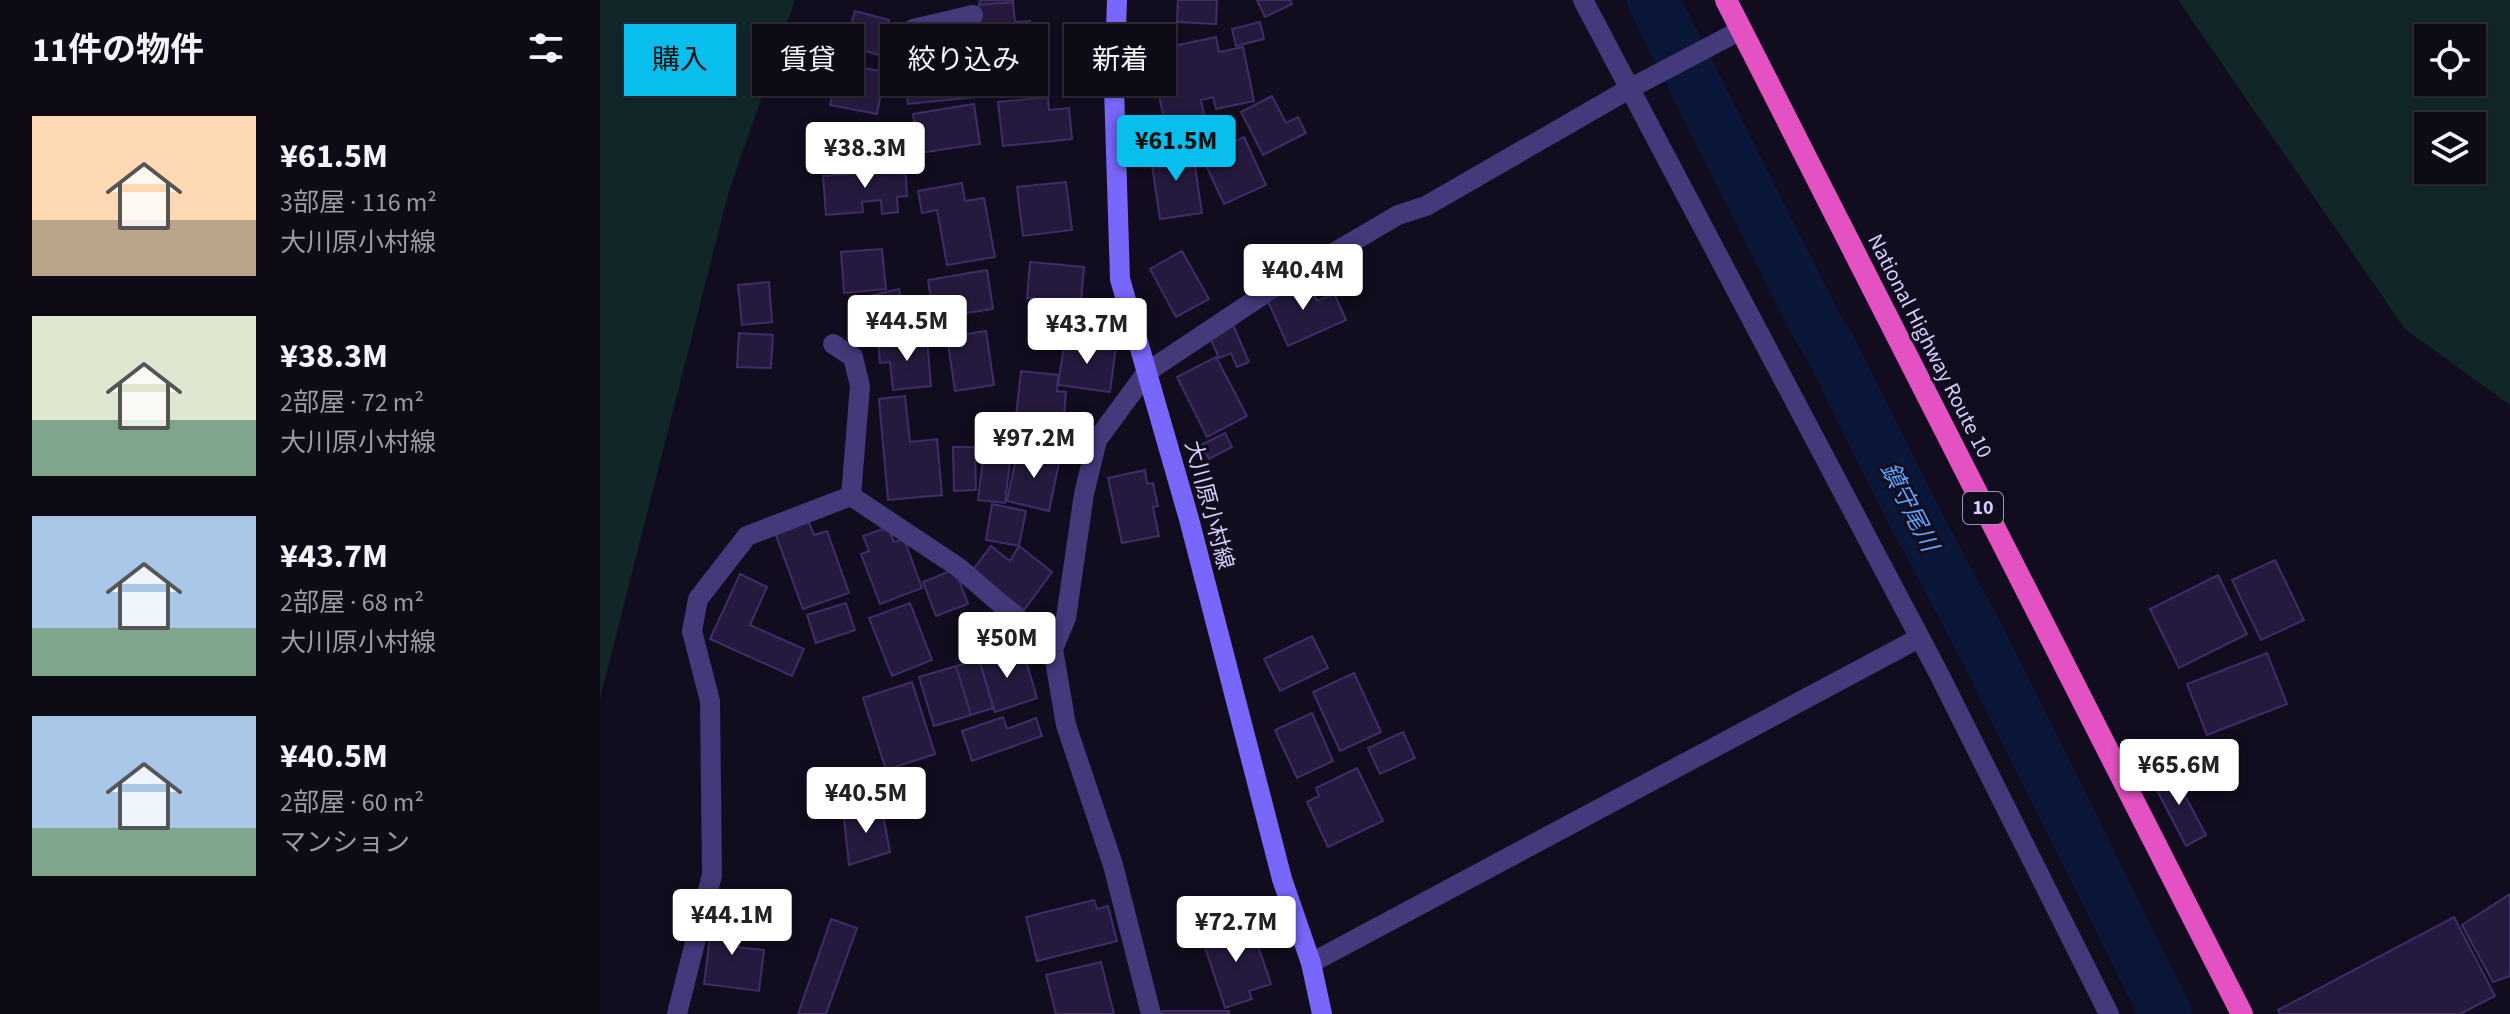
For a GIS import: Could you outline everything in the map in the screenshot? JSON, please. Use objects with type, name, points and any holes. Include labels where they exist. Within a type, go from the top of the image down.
[{"type":"highway","name":"National Highway Route 10","points":[[1726,0],[2242,1014]]},
{"type":"main road","name":"大川原小村線","points":[[1117,0],[1114,88],[1120,279],[1189,519],[1282,879],[1311,963],[1322,1014]]},
{"type":"street","points":[[1583,0],[1634,86],[1939,674],[2109,1014]]},
{"type":"street","points":[[934,24],[973,15]]},
{"type":"street","points":[[1151,1014],[1113,865],[1066,725],[1053,649],[1066,618],[1084,494],[1097,440],[1147,372],[1280,284],[1398,215],[1426,206],[1634,86],[1741,30]]},
{"type":"street","points":[[833,344],[853,357],[860,386],[851,496]]},
{"type":"street","points":[[851,496],[958,567],[1053,649]]},
{"type":"street","points":[[677,1014],[712,875],[710,701],[692,631],[698,599],[747,536],[851,496]]},
{"type":"street","points":[[1311,963],[1919,638]]},
{"type":"green space","points":[[600,0],[795,0],[787,24],[752,24],[752,96],[762,96],[728,194],[600,699]]},
{"type":"green space","points":[[2178,0],[2510,0],[2510,405],[2405,329]]},
{"type":"building","points":[[980,0],[1013,0],[1013,2],[979,5]]},
{"type":"building","points":[[1178,0],[1217,0],[1216,24],[1177,22]]},
{"type":"building","points":[[1257,0],[1290,0],[1292,4],[1265,17]]},
{"type":"building","points":[[1013,2],[1015,22],[1030,21],[1030,24],[980,24],[979,5]]},
{"type":"building","points":[[855,11],[889,20],[888,24],[880,24],[879,55],[864,51],[864,24],[851,24]]},
{"type":"building","points":[[1260,22],[1264,39],[1236,46],[1232,29]]},
{"type":"building","points":[[1216,37],[1219,52],[1243,47],[1254,101],[1216,109],[1213,97],[1201,100],[1205,120],[1166,129],[1159,96],[1176,96],[1176,45]]},
{"type":"building","points":[[864,68],[880,71],[877,114],[830,105],[832,96],[864,96]]},
{"type":"building","points":[[907,96],[976,96],[976,97],[908,104]]},
{"type":"building","points":[[1272,96],[1286,123],[1298,117],[1306,133],[1263,155],[1241,112]]},
{"type":"building","points":[[1048,97],[1049,110],[1069,108],[1072,139],[1003,146],[998,102]]},
{"type":"building","points":[[974,104],[980,144],[919,153],[913,114]]},
{"type":"building","points":[[1244,137],[1266,185],[1224,204],[1202,157]]},
{"type":"building","points":[[1192,147],[1202,213],[1160,219],[1150,152]]},
{"type":"building","points":[[905,163],[907,196],[897,197],[898,212],[882,214],[881,200],[862,202],[863,212],[826,215],[823,176],[888,171],[887,165]]},
{"type":"building","points":[[1066,182],[1072,230],[1023,236],[1017,187]]},
{"type":"building","points":[[962,183],[965,201],[984,198],[995,257],[947,265],[937,210],[922,213],[918,191]]},
{"type":"building","points":[[882,249],[886,289],[844,293],[841,252]]},
{"type":"building","points":[[1182,251],[1209,299],[1176,317],[1150,269]]},
{"type":"building","points":[[1030,262],[1084,267],[1081,303],[1027,298]]},
{"type":"building","points":[[987,270],[993,309],[934,318],[928,280]]},
{"type":"building","points":[[1293,281],[1298,292],[1310,287],[1317,301],[1334,293],[1346,320],[1288,346],[1265,295]]},
{"type":"building","points":[[769,282],[772,322],[742,325],[738,285]]},
{"type":"building","points":[[899,289],[907,326],[872,334],[864,297]]},
{"type":"building","points":[[1231,320],[1249,362],[1237,367],[1231,353],[1219,358],[1207,331]]},
{"type":"building","points":[[986,331],[994,385],[955,391],[947,337]]},
{"type":"building","points":[[739,333],[773,335],[771,368],[737,367]]},
{"type":"building","points":[[927,338],[931,386],[893,390],[890,362],[880,363],[878,342]]},
{"type":"building","points":[[1065,339],[1116,346],[1110,392],[1058,385]]},
{"type":"building","points":[[1216,357],[1247,416],[1207,437],[1177,377]]},
{"type":"building","points":[[1021,371],[1058,375],[1057,391],[1066,392],[1062,440],[1014,435]]},
{"type":"building","points":[[905,396],[910,442],[937,439],[942,495],[888,500],[879,399]]},
{"type":"building","points":[[1225,433],[1232,447],[1209,459],[1201,445]]},
{"type":"building","points":[[953,447],[975,447],[976,490],[954,491]]},
{"type":"building","points":[[1018,449],[1060,458],[1049,511],[1007,501]]},
{"type":"building","points":[[983,459],[1010,462],[1005,503],[978,500]]},
{"type":"building","points":[[1145,470],[1147,484],[1153,483],[1158,506],[1153,507],[1159,536],[1122,543],[1108,478]]},
{"type":"building","points":[[992,504],[1026,511],[1019,546],[986,540]]},
{"type":"building","points":[[807,518],[814,535],[827,531],[849,593],[803,609],[774,530]]},
{"type":"building","points":[[888,527],[894,542],[904,539],[922,588],[880,604],[861,554],[869,551],[863,536]]},
{"type":"building","points":[[991,546],[1010,561],[1019,546],[1052,572],[1024,610],[972,571]]},
{"type":"building","points":[[2275,560],[2304,620],[2261,640],[2232,580]]},
{"type":"building","points":[[955,569],[968,604],[936,616],[923,582]]},
{"type":"building","points":[[740,574],[767,587],[750,625],[804,649],[792,676],[710,639]]},
{"type":"building","points":[[2218,575],[2247,634],[2179,668],[2150,609]]},
{"type":"building","points":[[846,603],[855,630],[816,643],[807,615]]},
{"type":"building","points":[[910,603],[932,660],[892,676],[869,618]]},
{"type":"building","points":[[1312,636],[1328,668],[1280,691],[1264,659]]},
{"type":"building","points":[[1009,649],[1012,661],[1025,657],[1037,698],[995,712],[979,659]]},
{"type":"building","points":[[2267,653],[2287,704],[2207,735],[2187,684]]},
{"type":"building","points":[[979,659],[993,708],[971,715],[956,666]]},
{"type":"building","points":[[956,666],[971,715],[934,726],[919,677]]},
{"type":"building","points":[[1354,673],[1381,732],[1340,751],[1313,692]]},
{"type":"building","points":[[912,682],[935,754],[886,770],[863,698]]},
{"type":"building","points":[[1312,713],[1333,761],[1297,778],[1275,730]]},
{"type":"building","points":[[1003,717],[1007,729],[1036,718],[1042,736],[972,761],[962,731]]},
{"type":"building","points":[[1403,732],[1415,758],[1380,774],[1368,748]]},
{"type":"building","points":[[1357,768],[1383,821],[1328,847],[1307,802],[1319,796],[1316,788]]},
{"type":"building","points":[[2171,769],[2206,835],[2186,846],[2151,779]]},
{"type":"building","points":[[881,804],[890,852],[849,865],[844,819]]},
{"type":"building","points":[[2510,894],[2510,976],[2493,982],[2462,925]]},
{"type":"building","points":[[1094,900],[1097,909],[1108,906],[1117,941],[1037,961],[1026,917]]},
{"type":"building","points":[[713,913],[740,917],[736,947],[764,950],[759,991],[704,984]]},
{"type":"building","points":[[2454,917],[2495,996],[2460,1014],[2280,1014],[2278,1010]]},
{"type":"building","points":[[831,919],[857,928],[826,1014],[798,1014]]},
{"type":"building","points":[[1250,922],[1271,984],[1249,991],[1252,999],[1225,1008],[1202,938]]},
{"type":"building","points":[[1101,962],[1114,1014],[1056,1014],[1046,975]]},
{"type":"building","points":[[1162,1011],[1229,1011],[1229,1014],[1162,1014]]},
{"type":"waterway","name":"鎮守尾川","points":[[1653,0],[1815,323],[1984,647],[2166,1014]]}]
